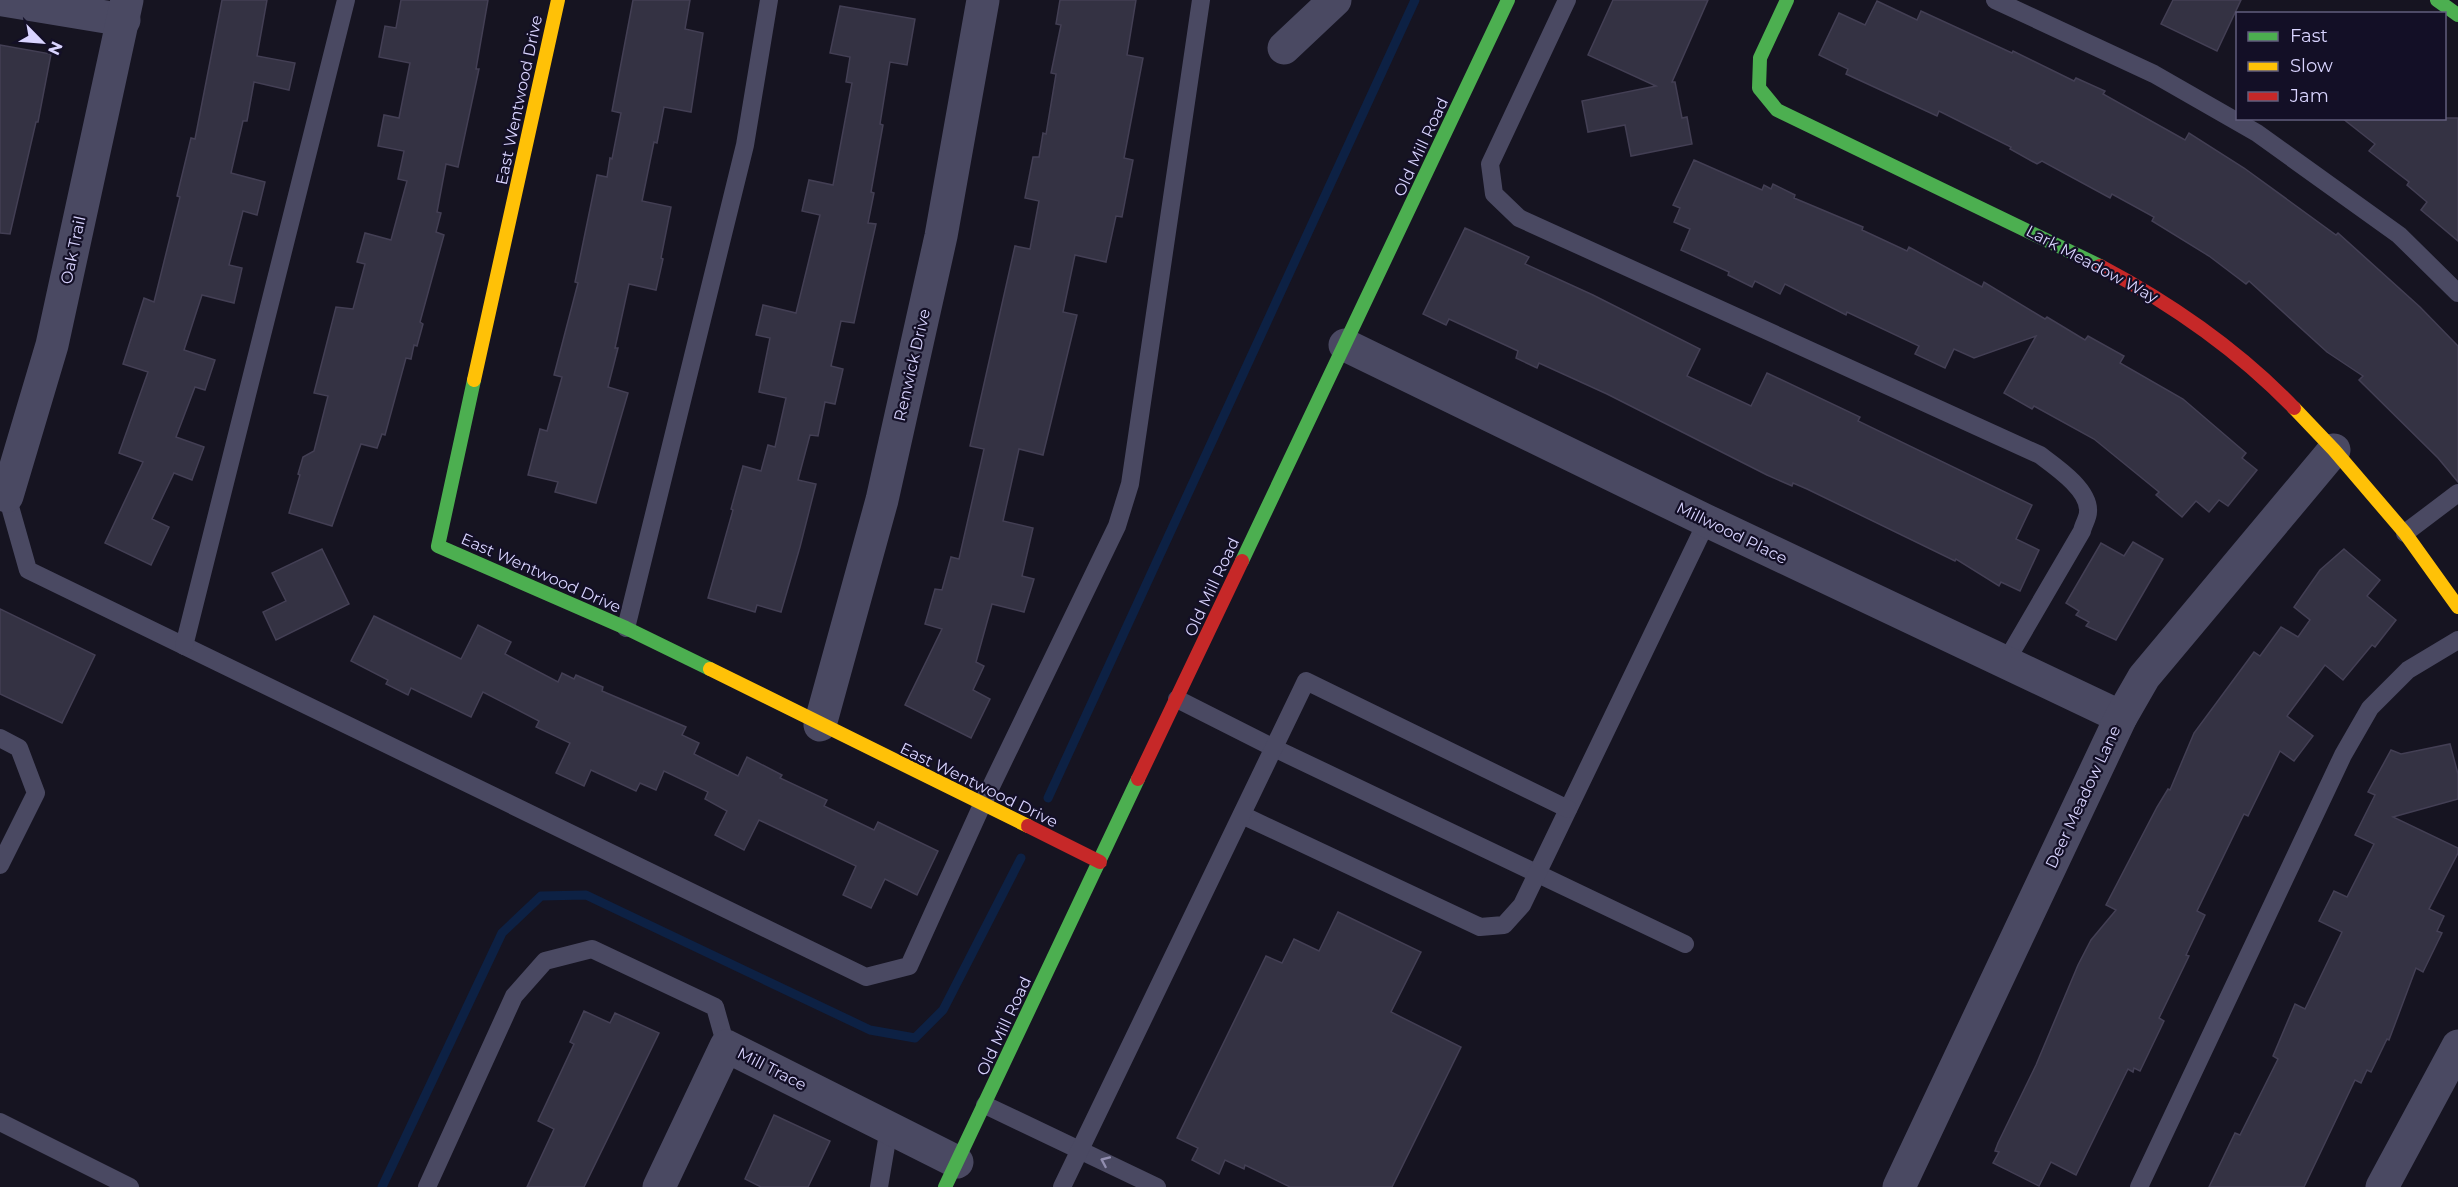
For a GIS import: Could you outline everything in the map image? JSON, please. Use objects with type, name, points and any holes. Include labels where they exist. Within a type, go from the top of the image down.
[{"type":"street","points":[[3,0],[125,10]]},
{"type":"street","name":"East Wentwood Drive","points":[[558,0],[438,546],[626,628],[1100,862]]},
{"type":"street","name":"Renwick Drive","points":[[820,725],[882,500],[941,236],[983,0]]},
{"type":"street","points":[[1284,48],[1335,0]]},
{"type":"street","name":"Old Mill Road","points":[[951,1175],[1508,0]]},
{"type":"street","name":"Lark Meadow Way","points":[[1787,0],[1760,58],[1760,88],[1777,110],[2068,249],[2150,292],[2215,336],[2272,385],[2334,450],[2406,533],[2458,608]]},
{"type":"street","points":[[2437,0],[2458,15]]},
{"type":"street","name":"Oak Trail","points":[[3,497],[52,345],[125,10]]},
{"type":"street","name":"Millwood Place","points":[[1346,345],[1707,521],[2121,717]]},
{"type":"street","name":"Deer Meadow Lane","points":[[1911,1183],[2121,717],[2144,677],[2334,450]]},
{"type":"street","name":"Mill Trace","points":[[659,1187],[726,1046],[889,1128],[951,1175]]},
{"type":"street","points":[[2382,1187],[2458,1046]]},
{"type":"lane","points":[[184,646],[346,0]]},
{"type":"lane","points":[[626,628],[745,146],[769,0]]},
{"type":"lane","points":[[3,497],[28,570],[866,977],[909,966],[982,805],[1117,526],[1130,484],[1200,0]]},
{"type":"lane","points":[[1567,0],[1490,164],[1494,194],[1520,218],[2040,455],[2066,475],[2082,492],[2088,511],[2082,531],[2005,663]]},
{"type":"lane","points":[[1995,0],[2154,74],[2257,133],[2399,235],[2458,293]]},
{"type":"lane","points":[[2406,533],[2458,493]]},
{"type":"lane","points":[[1242,814],[1480,927],[1504,925],[1522,905],[1707,521]]},
{"type":"lane","points":[[2139,1187],[2343,755],[2370,708],[2408,670],[2458,640]]},
{"type":"lane","points":[[1062,1187],[1306,681],[1568,809]]},
{"type":"lane","points":[[1177,699],[1274,748],[1685,944]]},
{"type":"lane","points":[[0,738],[20,747],[36,793],[0,865]]},
{"type":"lane","points":[[427,1187],[514,996],[545,961],[592,949],[715,1007],[726,1046]]},
{"type":"lane","points":[[985,1105],[1157,1187]]},
{"type":"lane","points":[[0,1122],[130,1187]]},
{"type":"lane","points":[[879,1187],[889,1128]]},
{"type":"building","points":[[222,0],[267,0],[257,56],[295,63],[289,90],[254,82],[247,121],[243,121],[231,173],[265,182],[257,215],[243,211],[229,265],[242,268],[234,303],[202,295],[184,350],[215,360],[205,390],[195,387],[176,437],[204,447],[192,480],[174,473],[152,519],[169,527],[151,565],[105,543],[143,462],[119,453],[148,372],[123,364],[144,298],[154,302],[180,197],[177,196],[191,138],[195,139]]},
{"type":"building","points":[[401,0],[488,0],[476,69],[479,69],[458,167],[446,164],[437,212],[441,213],[436,232],[444,235],[420,322],[423,324],[417,346],[414,345],[411,359],[406,358],[385,435],[382,434],[377,448],[361,444],[332,526],[289,513],[303,457],[314,451],[328,396],[314,393],[336,307],[353,309],[365,264],[357,262],[365,233],[391,240],[407,181],[398,179],[404,151],[378,146],[384,115],[399,118],[410,63],[379,57],[385,26],[396,28]]},
{"type":"building","points":[[633,0],[690,0],[685,29],[703,33],[691,112],[664,107],[657,143],[654,142],[642,201],[671,207],[661,258],[663,259],[656,290],[629,284],[615,348],[618,348],[608,387],[628,393],[596,503],[555,492],[558,482],[528,475],[540,429],[547,431],[562,377],[554,375],[578,283],[575,282],[597,175],[607,177],[610,158],[612,159],[621,113],[612,111]]},
{"type":"building","points":[[1060,0],[1136,0],[1127,55],[1143,58],[1124,158],[1133,160],[1122,217],[1116,216],[1106,262],[1075,255],[1063,312],[1077,315],[1043,455],[1019,449],[1003,521],[1033,528],[1022,576],[1034,579],[1024,612],[992,604],[976,662],[984,666],[973,690],[990,699],[971,738],[905,705],[942,629],[925,624],[935,589],[942,590],[951,557],[959,559],[984,449],[970,446],[1015,246],[1030,249],[1039,201],[1025,198],[1033,157],[1039,157],[1043,133],[1046,134],[1056,74],[1051,73],[1061,25],[1056,24]]},
{"type":"building","points":[[1613,0],[1708,0],[1672,82],[1675,82],[1682,118],[1687,117],[1692,144],[1631,156],[1625,125],[1588,132],[1582,101],[1656,86],[1588,55]]},
{"type":"building","points":[[2173,0],[2241,0],[2217,51],[2161,24]]},
{"type":"building","points":[[1877,1],[1917,20],[1921,11],[2012,53],[2013,51],[2074,81],[2076,78],[2105,91],[2103,94],[2185,140],[2189,133],[2244,168],[2336,235],[2338,233],[2420,307],[2458,346],[2458,482],[2438,458],[2359,380],[2363,376],[2327,352],[2249,281],[2246,284],[2209,256],[2152,221],[2154,217],[2112,194],[2110,198],[2042,161],[2037,164],[2010,149],[2011,147],[1939,111],[1937,116],[1846,74],[1848,69],[1819,55],[1839,13],[1865,25]]},
{"type":"building","points":[[840,6],[915,19],[907,65],[890,62],[880,124],[883,125],[871,192],[874,193],[868,223],[876,224],[854,323],[841,321],[831,366],[843,369],[835,404],[825,402],[818,436],[810,435],[798,480],[816,484],[800,547],[781,612],[757,605],[755,612],[708,598],[743,466],[761,471],[768,445],[775,447],[786,398],[759,392],[770,338],[756,335],[763,305],[796,313],[820,215],[802,211],[809,180],[833,185],[852,83],[846,82],[850,57],[830,53]]},
{"type":"building","points":[[0,45],[51,54],[38,122],[36,122],[10,234],[0,233]]},
{"type":"building","points":[[2458,118],[2458,241],[2421,210],[2427,202],[2407,185],[2409,182],[2369,151],[2375,144],[2345,120]]},
{"type":"building","points":[[1694,160],[1762,190],[1764,185],[1771,189],[1773,184],[1795,195],[1794,198],[1863,227],[1862,230],[1907,251],[1909,247],[1982,287],[1984,282],[2085,340],[2088,336],[2124,356],[2120,363],[2183,399],[2246,453],[2242,458],[2257,470],[2228,506],[2219,500],[2209,512],[2196,501],[2182,517],[2156,495],[2159,492],[2094,439],[2034,406],[2032,409],[2004,393],[2036,336],[1974,358],[1954,349],[1945,368],[1915,354],[1919,346],[1847,312],[1846,315],[1785,284],[1780,294],[1755,281],[1752,287],[1728,275],[1729,272],[1681,250],[1690,229],[1674,222],[1680,208],[1673,205]]},
{"type":"building","points":[[1465,228],[1529,257],[1525,264],[1593,295],[1700,349],[1687,376],[1751,406],[1767,373],[1860,417],[1858,421],[2032,505],[2016,539],[2039,550],[2020,591],[2001,582],[1999,586],[1956,559],[1955,561],[1807,489],[1793,483],[1792,486],[1767,475],[1607,394],[1539,363],[1537,368],[1516,358],[1518,351],[1449,319],[1446,325],[1423,314]]},
{"type":"building","points":[[2133,542],[2163,559],[2116,640],[2086,626],[2089,622],[2076,615],[2079,611],[2066,603],[2101,543],[2124,556]]},
{"type":"building","points":[[322,549],[349,604],[276,640],[263,612],[286,601],[272,573]]},
{"type":"building","points":[[2344,549],[2380,580],[2367,596],[2396,620],[2375,647],[2372,645],[2343,680],[2325,665],[2287,716],[2313,736],[2294,761],[2280,751],[2248,816],[2244,814],[2197,911],[2205,915],[2186,955],[2189,956],[2159,1018],[2164,1021],[2140,1071],[2134,1068],[2133,1072],[2128,1069],[2076,1175],[2051,1162],[2039,1186],[1993,1163],[1999,1152],[1995,1151],[1998,1143],[2036,1065],[2078,965],[2091,940],[2116,910],[2106,905],[2157,807],[2168,789],[2170,790],[2194,733],[2254,652],[2260,656],[2281,627],[2298,637],[2310,620],[2294,607],[2320,570]]},
{"type":"building","points":[[0,609],[95,655],[62,723],[0,694]]},
{"type":"building","points":[[374,616],[461,659],[478,625],[511,642],[505,654],[558,682],[562,673],[574,679],[576,675],[603,687],[602,691],[686,727],[682,735],[699,743],[694,754],[738,776],[747,757],[782,775],[780,778],[827,800],[824,806],[874,830],[878,822],[938,851],[917,895],[885,879],[871,908],[843,895],[856,866],[759,820],[744,850],[715,835],[727,811],[705,799],[708,792],[664,771],[656,790],[640,783],[636,791],[591,770],[584,786],[556,773],[570,743],[536,727],[539,721],[483,692],[471,717],[411,688],[408,695],[386,684],[388,680],[351,661]]},
{"type":"building","points":[[2450,744],[2458,774],[2458,799],[2393,817],[2458,848],[2458,853],[2429,909],[2444,916],[2437,931],[2442,933],[2423,972],[2416,968],[2389,1040],[2387,1039],[2371,1072],[2367,1070],[2361,1083],[2355,1080],[2304,1187],[2209,1187],[2235,1133],[2240,1135],[2278,1059],[2273,1056],[2295,1004],[2305,1009],[2342,932],[2319,921],[2334,891],[2347,897],[2374,844],[2355,835],[2375,795],[2368,792],[2391,750],[2401,754]]},
{"type":"building","points":[[1338,912],[1421,952],[1391,1012],[1461,1047],[1392,1187],[1290,1187],[1245,1165],[1244,1169],[1225,1160],[1219,1174],[1192,1160],[1198,1148],[1177,1138],[1266,956],[1282,963],[1294,939],[1319,951]]},
{"type":"building","points":[[584,1011],[610,1023],[615,1013],[659,1033],[584,1187],[527,1187],[554,1129],[538,1121],[574,1044],[570,1042]]},
{"type":"building","points":[[774,1115],[830,1141],[808,1187],[761,1187],[745,1179]]},
{"type":"waterway","points":[[1048,798],[1415,0]]},
{"type":"waterway","points":[[382,1187],[502,933],[541,896],[586,895],[870,1030],[915,1038],[943,1010],[1021,858]]},
{"type":"traffic: fast","points":[[1242,561],[1508,0]]},
{"type":"traffic: fast","points":[[1787,0],[1760,58],[1759,88],[1777,110],[2100,266]]},
{"type":"traffic: fast","points":[[2437,0],[2458,15]]},
{"type":"traffic: fast","points":[[474,380],[438,546],[626,628],[710,669]]},
{"type":"traffic: fast","points":[[945,1187],[1138,779]]},
{"type":"traffic: slow","points":[[474,380],[558,0]]},
{"type":"traffic: slow","points":[[2294,408],[2334,450],[2405,533],[2458,607]]},
{"type":"traffic: slow","points":[[710,669],[1028,826]]},
{"type":"traffic: jam","points":[[2100,266],[2153,296],[2203,329],[2250,366],[2294,408]]},
{"type":"traffic: jam","points":[[1138,779],[1242,561]]},
{"type":"traffic: jam","points":[[1028,826],[1100,862]]}]
